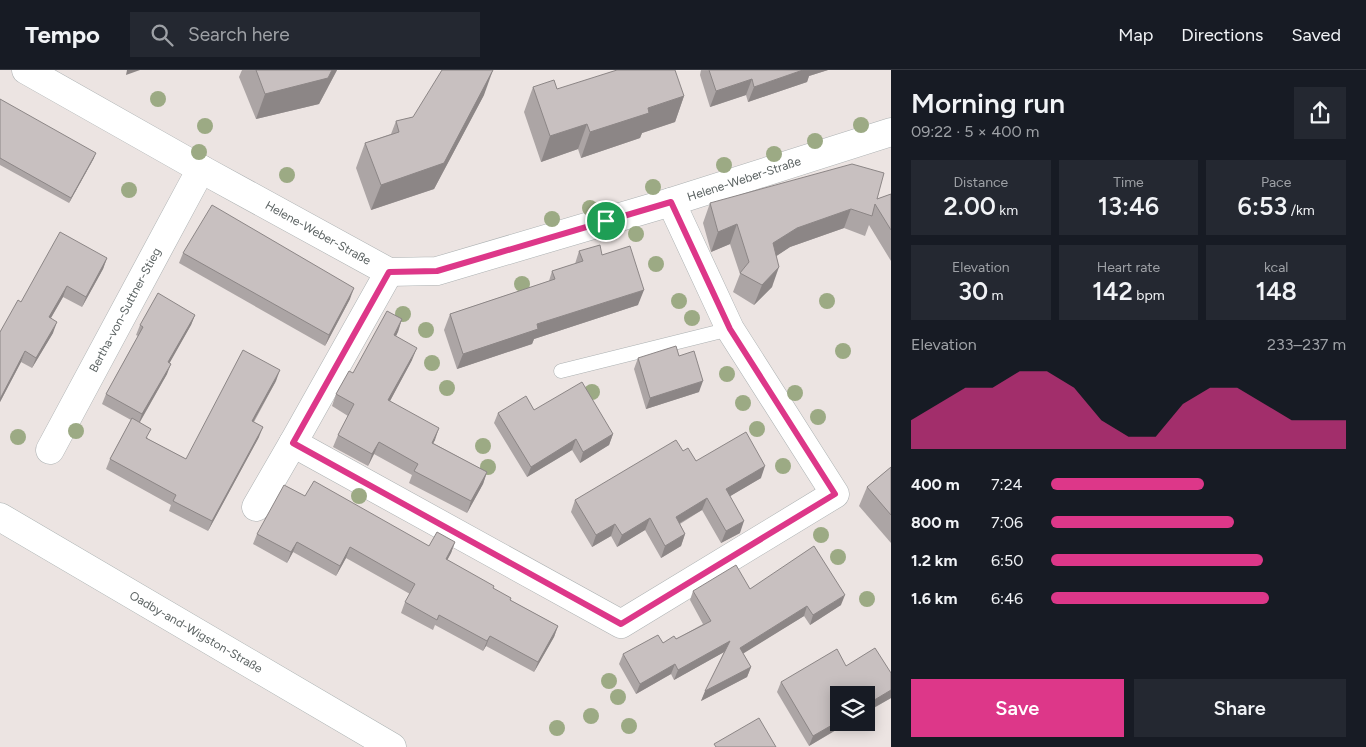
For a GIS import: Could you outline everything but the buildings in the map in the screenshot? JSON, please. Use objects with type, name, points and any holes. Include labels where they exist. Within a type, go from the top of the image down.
[{"type":"street","name":"Helene-Weber-Straße","points":[[26,70],[389,272],[437,271],[671,202],[891,132]]},
{"type":"street","name":"Bertha-von-Suttner-Stieg","points":[[50,450],[201,169]]},
{"type":"street","points":[[293,443],[621,624],[835,494],[730,329],[671,202]]},
{"type":"street","points":[[256,507],[389,272]]},
{"type":"street","name":"Oadby-and-Wigston-Straße","points":[[0,517],[392,747]]},
{"type":"lane","points":[[561,371],[730,329]]},
{"type":"route","points":[[671,202],[730,329],[835,494],[621,624],[293,443],[389,272],[437,271],[606,221],[671,202]]}]
